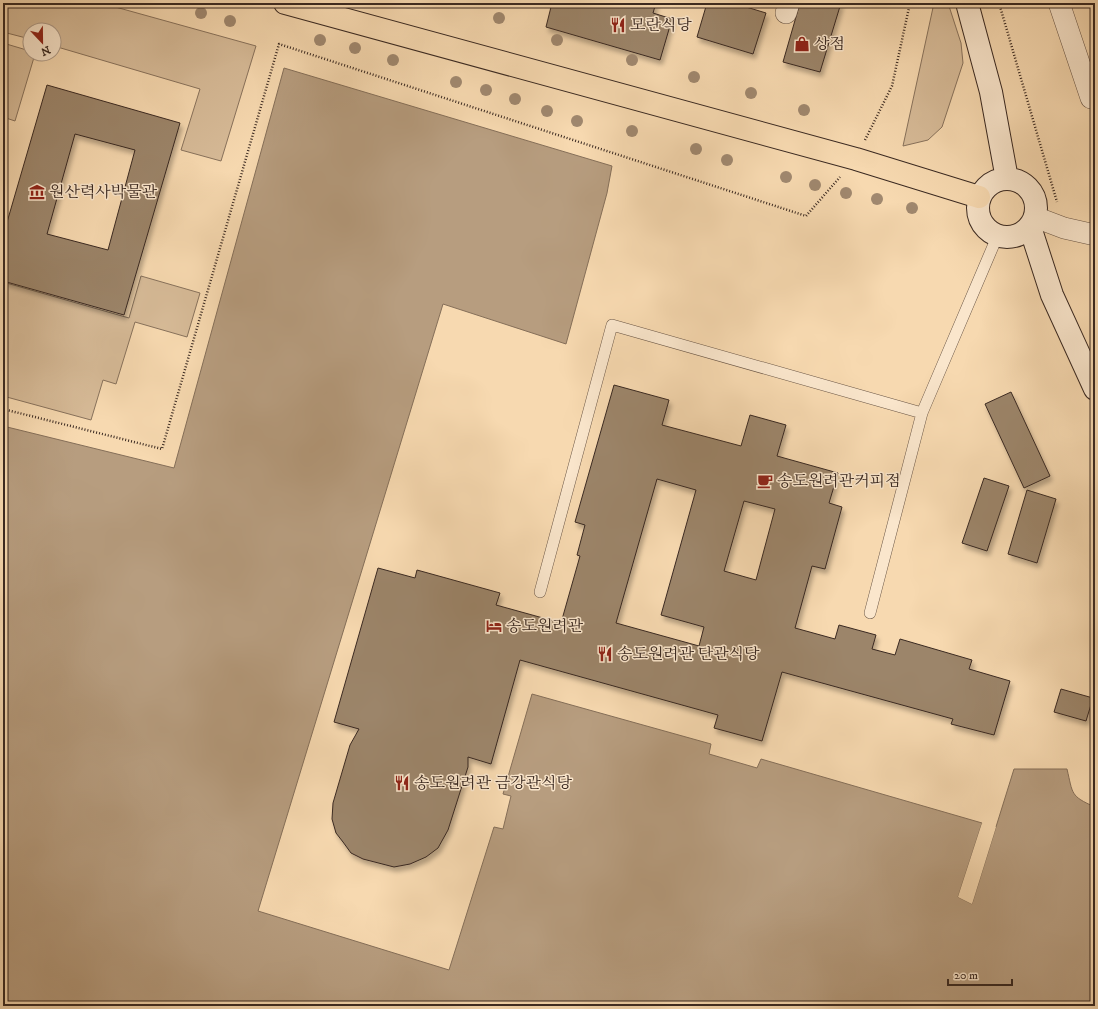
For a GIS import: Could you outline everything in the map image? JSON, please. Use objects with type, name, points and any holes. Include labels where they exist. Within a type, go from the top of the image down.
[{"type":"main road","points":[[285,3],[856,158],[979,197]]},
{"type":"main road","points":[[967,3],[991,92],[1007,179]]},
{"type":"main road","points":[[1033,222],[1015,237],[997,236],[989,232],[982,225],[978,216],[977,207],[979,197],[990,184],[1007,179],[1024,184],[1030,190],[1036,206],[1033,222],[1052,295],[1095,389]]},
{"type":"street","points":[[1060,3],[1091,98]]},
{"type":"street","points":[[1033,222],[1095,235]]},
{"type":"lane","points":[[870,613],[922,413],[997,236]]},
{"type":"lane","points":[[540,592],[612,325],[922,413]]},
{"type":"path","points":[[3,409],[162,450],[279,44],[806,216],[856,158],[892,86],[910,3]]},
{"type":"path","points":[[999,3],[1064,228]]},
{"type":"shaded area","points":[[3,3],[101,3],[256,46],[221,161],[181,150],[200,89],[62,48],[62,22],[22,22],[22,37],[3,32]]},
{"type":"shaded area","points":[[934,3],[948,3],[961,43],[963,63],[942,127],[928,140],[903,146]]},
{"type":"shaded area","points":[[3,43],[22,49],[22,62],[33,62],[15,121],[3,117]]},
{"type":"shaded area","points":[[284,68],[612,166],[607,193],[566,344],[443,304],[258,911],[449,970],[494,827],[503,829],[511,796],[503,794],[532,694],[711,744],[709,754],[757,768],[761,759],[982,823],[958,897],[972,904],[1014,769],[1067,769],[1070,784],[1074,793],[1081,800],[1095,807],[1095,1006],[3,1006],[3,426],[174,468]]},
{"type":"shaded area","points":[[141,276],[200,293],[187,337],[135,322],[116,384],[103,380],[91,420],[3,396],[3,282],[129,318]]},
{"type":"pier","points":[[982,823],[984,824],[960,896],[971,901],[994,826],[996,827],[972,904],[958,897]]},
{"type":"building","points":[[552,3],[656,3],[653,13],[672,19],[660,60],[546,27]]},
{"type":"building","points":[[707,3],[733,3],[766,13],[753,54],[697,37]]},
{"type":"building","points":[[800,3],[841,3],[820,72],[783,62]]},
{"type":"building","name":"원산력사박물관","points":[[47,85],[180,123],[124,315],[3,281],[3,236]],"holes":[[[75,134],[135,150],[108,250],[47,234]]]},
{"type":"building","name":"송도원려관","points":[[614,385],[669,400],[662,425],[741,446],[750,415],[786,425],[777,456],[838,473],[829,503],[842,507],[825,569],[812,566],[795,628],[835,639],[839,625],[876,635],[872,649],[895,655],[900,639],[972,660],[969,669],[1010,681],[994,735],[951,724],[953,719],[782,672],[762,741],[714,728],[718,715],[520,660],[491,764],[468,757],[468,767],[448,830],[438,848],[426,857],[410,864],[394,867],[363,859],[351,853],[336,833],[332,819],[333,803],[350,745],[359,729],[334,722],[378,568],[415,578],[417,570],[500,593],[496,605],[561,623],[580,556],[577,555],[585,525],[575,522]],"holes":[[[657,479],[696,490],[661,615],[704,627],[699,646],[616,623]],[[744,501],[775,509],[756,580],[724,571]]]},
{"type":"building","points":[[1011,392],[1050,476],[1024,488],[985,404]]},
{"type":"building","points":[[984,478],[1009,486],[987,551],[962,543]]},
{"type":"building","points":[[1027,490],[1056,499],[1037,563],[1008,554]]},
{"type":"building","points":[[1061,689],[1093,698],[1086,721],[1054,712]]},
{"type":"place","name":"모란식당","points":[[618,25]]},
{"type":"place","name":"상점","points":[[802,44]]},
{"type":"place","name":"원산력사박물관","points":[[37,192]]},
{"type":"place","name":"송도원려관커피점","points":[[765,481]]},
{"type":"place","name":"송도원려관","points":[[494,626]]},
{"type":"place","name":"송도원려관 단관식당","points":[[605,654]]},
{"type":"place","name":"송도원려관 금강관식당","points":[[402,783]]}]
